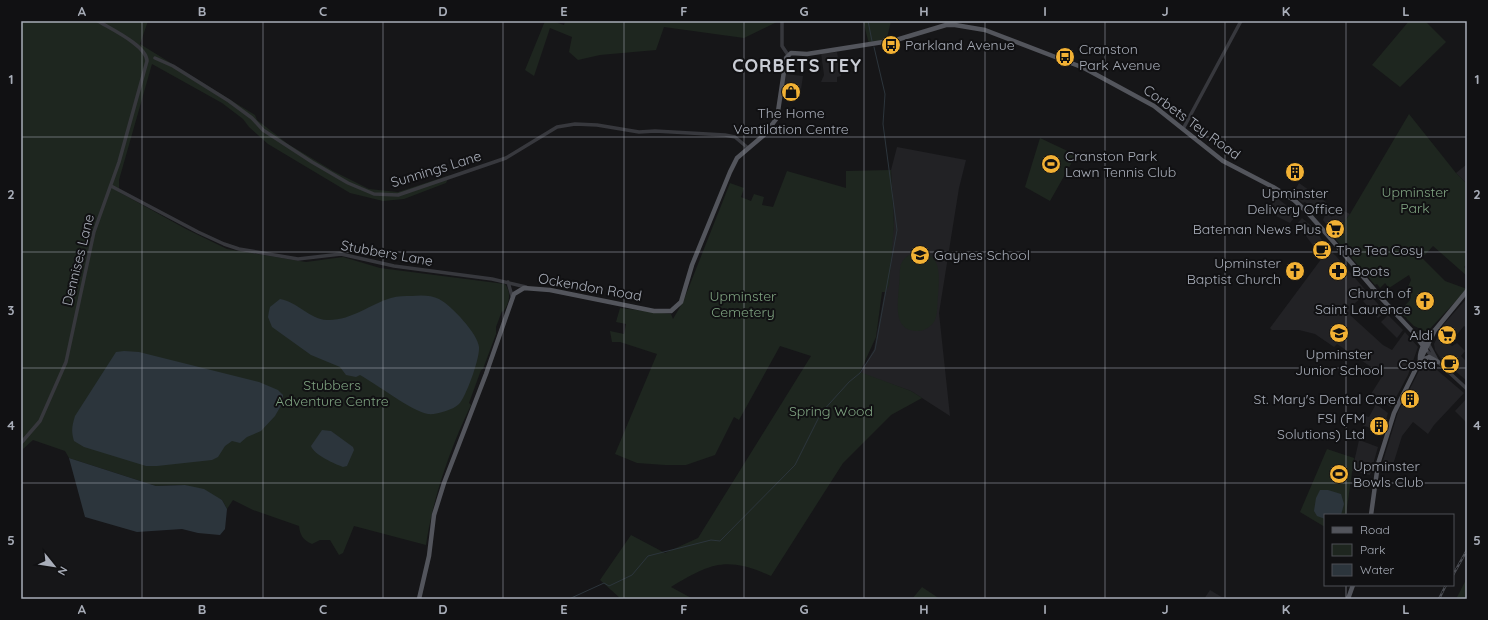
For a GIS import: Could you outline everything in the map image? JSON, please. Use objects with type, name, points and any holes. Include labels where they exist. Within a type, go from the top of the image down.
[{"type":"main road","name":"Corbets Tey Road","points":[[788,55],[896,40],[946,25],[966,26],[985,30],[1084,68],[1154,106],[1223,161],[1273,187],[1307,212],[1383,300],[1426,346]]},
{"type":"main road","name":"Ockendon Road","points":[[512,296],[519,289],[529,288],[564,292],[654,311],[671,311],[675,309],[681,302],[692,265],[737,158],[772,127],[777,118],[780,109],[785,64],[788,55]]},
{"type":"main road","points":[[1426,346],[1430,335],[1467,291]]},
{"type":"main road","points":[[419,599],[429,556],[434,515],[444,483],[486,374],[512,296]]},
{"type":"main road","points":[[1371,514],[1376,474],[1387,431],[1420,356],[1435,330]]},
{"type":"main road","points":[[1413,331],[1424,335],[1430,335]]},
{"type":"main road","points":[[1419,361],[1429,357],[1438,361]]},
{"type":"main road","points":[[1348,599],[1353,586]]},
{"type":"street","name":"Dennises Lane","points":[[21,443],[40,421],[66,362],[94,232],[111,186],[147,61],[146,52],[98,21]]},
{"type":"street","points":[[782,21],[782,46],[788,55]]},
{"type":"street","points":[[1183,129],[1241,21]]},
{"type":"street","name":"Sunnings Lane","points":[[155,58],[172,66],[229,101],[252,118],[263,130],[312,162],[348,183],[374,194],[398,195],[499,161],[516,153],[557,127],[563,125],[597,125],[639,132],[655,131],[725,135],[735,137],[748,148]]},
{"type":"street","name":"Stubbers Lane","points":[[111,186],[198,232],[239,249],[298,259],[341,254],[394,266],[508,282],[529,288]]},
{"type":"street","points":[[508,282],[512,296]]},
{"type":"street","points":[[1426,346],[1438,361],[1467,389]]},
{"type":"shaded area","points":[[837,52],[841,76],[837,77],[837,82],[821,82],[824,75],[821,53]]},
{"type":"shaded area","points":[[785,74],[803,76],[800,96],[782,94]]},
{"type":"shaded area","name":"Gaynes School","points":[[897,147],[966,160],[959,188],[939,313],[950,416],[911,391],[860,373],[874,349],[885,290],[894,225],[891,170]]},
{"type":"shaded area","points":[[1467,164],[1467,184],[1456,173]]},
{"type":"shaded area","points":[[1299,183],[1326,202],[1319,214],[1305,202],[1303,203],[1292,195]]},
{"type":"shaded area","points":[[1276,197],[1297,214],[1290,223],[1268,212]]},
{"type":"shaded area","points":[[1338,208],[1350,214],[1334,235],[1323,220],[1326,213],[1332,217]]},
{"type":"shaded area","name":"Upminster Junior School","points":[[1302,218],[1315,229],[1327,248],[1336,256],[1368,293],[1355,303],[1350,315],[1383,345],[1392,350],[1405,332],[1418,347],[1408,375],[1391,407],[1371,394],[1383,375],[1337,344],[1334,347],[1315,334],[1299,330],[1272,330],[1270,328],[1322,258],[1306,236],[1295,226]]},
{"type":"shaded area","points":[[1370,295],[1385,312],[1378,318],[1363,301]]},
{"type":"shaded area","points":[[1467,298],[1467,328],[1464,326],[1449,344],[1452,346],[1457,343],[1465,351],[1461,356],[1467,362],[1467,381],[1441,359],[1435,350],[1434,344],[1443,325]]},
{"type":"shaded area","points":[[1388,315],[1403,330],[1397,338],[1381,322]]},
{"type":"shaded area","points":[[1425,363],[1430,364],[1464,393],[1434,425],[1428,434],[1413,422],[1402,436],[1392,468],[1383,465],[1382,464],[1398,412],[1422,365]]},
{"type":"shaded area","points":[[1467,398],[1467,423],[1455,411]]},
{"type":"shaded area","points":[[1376,404],[1388,413],[1382,432],[1362,425],[1365,416],[1369,417]]},
{"type":"shaded area","points":[[1359,440],[1378,447],[1370,475],[1352,471]]},
{"type":"shaded area","points":[[1210,590],[1225,599],[1204,599]]},
{"type":"green space","name":"Stubbers Adventure Centre","points":[[21,21],[148,21],[140,44],[255,115],[257,120],[288,144],[333,171],[369,189],[398,192],[450,175],[446,183],[404,199],[383,201],[350,193],[268,144],[249,127],[243,119],[222,103],[152,64],[119,180],[119,192],[186,229],[227,249],[306,262],[343,257],[380,268],[505,284],[509,295],[507,306],[503,312],[502,311],[496,327],[496,334],[469,403],[471,405],[449,456],[433,509],[426,545],[354,526],[343,553],[339,555],[330,540],[320,540],[312,544],[302,537],[299,526],[253,510],[233,500],[227,509],[222,500],[185,485],[156,486],[69,458],[65,451],[33,440],[23,449],[21,444]]},
{"type":"green space","points":[[545,21],[552,21],[564,25],[565,21],[779,21],[744,38],[664,27],[656,50],[600,55],[578,60],[569,52],[572,37],[550,28],[534,76],[525,70]]},
{"type":"green space","points":[[863,21],[891,21],[886,42],[869,44]]},
{"type":"green space","points":[[1409,21],[1425,21],[1446,42],[1400,87],[1372,65]]},
{"type":"green space","name":"Upminster Park","points":[[1409,114],[1456,173],[1467,184],[1467,264],[1464,267],[1467,270],[1467,276],[1433,246],[1422,258],[1445,281],[1467,289],[1427,332],[1414,326],[1399,312],[1410,300],[1403,292],[1408,287],[1411,280],[1409,275],[1389,288],[1385,283],[1380,288],[1377,284],[1375,285],[1333,236],[1350,214]]},
{"type":"green space","name":"Cranston Park Lawn Tennis Club","points":[[1040,138],[1076,155],[1050,201],[1025,187]]},
{"type":"green space","points":[[891,170],[894,225],[889,286],[885,292],[882,292],[876,337],[860,372],[911,391],[922,398],[891,415],[843,463],[771,576],[742,566],[730,564],[719,565],[697,572],[671,587],[693,599],[621,599],[600,580],[631,535],[665,553],[698,538],[811,356],[780,346],[739,420],[734,417],[715,455],[686,465],[637,463],[615,454],[657,354],[620,342],[612,342],[610,331],[624,334],[626,324],[616,322],[620,308],[671,314],[673,319],[683,302],[730,183],[744,188],[741,197],[751,201],[754,194],[764,197],[762,205],[773,207],[787,171],[846,188],[846,171]]},
{"type":"green space","points":[[918,252],[926,253],[936,262],[939,282],[935,320],[928,328],[918,331],[910,330],[904,327],[898,315],[898,307],[901,264],[908,256]]},
{"type":"green space","points":[[1327,449],[1354,458],[1346,514],[1324,514],[1324,526],[1300,512]]},
{"type":"green space","points":[[1467,578],[1467,598],[1456,599]]},
{"type":"green space","points":[[922,587],[940,599],[912,599]]},
{"type":"water","points":[[422,295],[439,299],[457,313],[474,335],[479,347],[475,368],[469,386],[462,400],[456,406],[440,413],[428,414],[421,412],[360,375],[356,377],[346,375],[340,367],[311,355],[272,327],[268,317],[270,307],[280,299],[292,303],[315,317],[327,320],[336,320],[352,315],[391,298],[399,296]]},
{"type":"water","points":[[116,352],[139,352],[259,382],[278,390],[283,395],[283,402],[275,416],[261,431],[247,437],[240,443],[232,441],[225,446],[218,457],[212,460],[146,466],[84,447],[74,441],[72,428],[75,416]]},
{"type":"water","points":[[322,430],[331,431],[353,447],[354,450],[347,466],[343,467],[320,456],[313,449],[311,446]]},
{"type":"water","points":[[69,458],[156,486],[185,485],[204,489],[222,500],[227,509],[225,529],[220,535],[198,533],[182,529],[137,532],[85,517]]},
{"type":"water","points":[[1320,490],[1328,490],[1341,494],[1344,504],[1341,514],[1324,514],[1324,519],[1317,516],[1314,511],[1316,498]]},
{"type":"waterway","points":[[868,21],[872,41]]},
{"type":"waterway","points":[[569,599],[604,583],[609,586],[632,575],[648,556],[711,540],[720,541],[795,465],[821,413],[849,382],[860,373],[875,350],[897,230],[883,124],[885,94],[874,47]]},
{"type":"railway","points":[[1454,573],[1467,550]]},
{"type":"railway","points":[[1439,599],[1446,586]]},
{"type":"place","name":"Parkland Avenue","points":[[891,45]]},
{"type":"place","name":"Cranston Park Avenue","points":[[1065,57]]},
{"type":"place","name":"The Home Ventilation Centre","points":[[791,92]]},
{"type":"place","name":"Cranston Park Lawn Tennis Club","points":[[1051,164]]},
{"type":"place","name":"Upminster Delivery Office","points":[[1295,172]]},
{"type":"place","name":"Bateman News Plus","points":[[1335,229]]},
{"type":"place","name":"The Tea Cosy","points":[[1322,250]]},
{"type":"place","name":"Gaynes School","points":[[920,255]]},
{"type":"place","name":"Upminster Baptist Church","points":[[1295,271]]},
{"type":"place","name":"Boots","points":[[1338,271]]},
{"type":"place","name":"Church of Saint Laurence","points":[[1425,301]]},
{"type":"place","name":"Upminster Junior School","points":[[1339,333]]},
{"type":"place","name":"Aldi","points":[[1447,335]]},
{"type":"place","name":"Costa","points":[[1450,364]]},
{"type":"place","name":"St. Mary's Dental Care","points":[[1410,399]]},
{"type":"place","name":"FSI (FM Solutions) Ltd","points":[[1379,426]]},
{"type":"place","name":"Upminster Bowls Club","points":[[1339,474]]},
{"type":"district","name":"CORBETS TEY","points":[[797,65]]},
{"type":"park label","name":"Upminster Cemetery","points":[[743,304]]},
{"type":"park label","name":"Spring Wood","points":[[831,411]]}]
